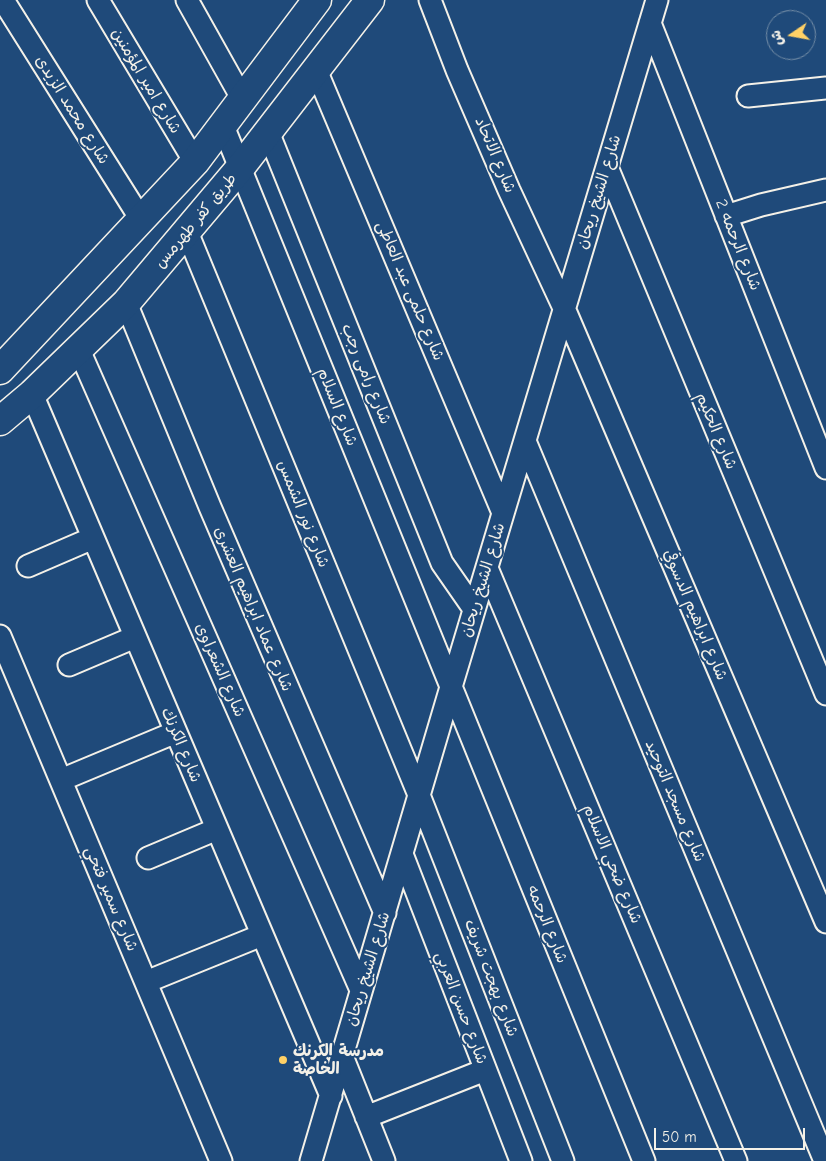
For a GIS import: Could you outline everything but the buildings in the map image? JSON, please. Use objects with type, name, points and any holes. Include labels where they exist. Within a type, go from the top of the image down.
[{"type":"street","name":"شارع محمد الزيدى","points":[[3,0],[142,221]]},
{"type":"street","name":"شارع امير المؤمنين","points":[[98,0],[195,162]]},
{"type":"street","points":[[187,0],[244,100]]},
{"type":"street","points":[[0,370],[142,221],[195,162],[244,100],[317,0]]},
{"type":"street","name":"طريق كفر طهرمس","points":[[0,421],[79,350],[126,303],[188,232],[240,168],[370,0]]},
{"type":"street","name":"شارع الاتحاد","points":[[430,0],[509,190],[564,308]]},
{"type":"street","name":"شارع الشيخ ريحان","points":[[312,1161],[361,990],[656,0]]},
{"type":"street","name":"شارع الرحمه 2","points":[[650,23],[826,468]]},
{"type":"street","name":"شارع حلمى عبد العاطى","points":[[316,70],[503,513]]},
{"type":"street","points":[[748,96],[826,88]]},
{"type":"street","name":"شارع السلام","points":[[223,126],[451,687]]},
{"type":"street","name":"شارع رامى رجب","points":[[268,132],[442,563],[474,609]]},
{"type":"street","name":"شارع الحكيم","points":[[607,167],[826,694]]},
{"type":"street","points":[[726,216],[761,205],[826,190]]},
{"type":"street","name":"شارع نور الشمس","points":[[188,232],[419,795]]},
{"type":"street","name":"شارع عماد ابراهيم العشرى","points":[[126,303],[293,702],[385,913]]},
{"type":"street","name":"شارع ابراهيم الدسوقي","points":[[564,308],[826,922]]},
{"type":"street","name":"شارع الشعراوى","points":[[79,350],[361,990]]},
{"type":"street","name":"شارع الكرنك","points":[[32,394],[331,1096]]},
{"type":"street","name":"شارع مسجد التوحيد","points":[[525,441],[825,1161]]},
{"type":"street","points":[[28,566],[93,538]]},
{"type":"street","name":"شارع ضحي الاسلام","points":[[487,568],[736,1161]]},
{"type":"street","name":"شارع سمير فتحي","points":[[0,636],[222,1161]]},
{"type":"street","points":[[69,665],[135,637]]},
{"type":"street","name":"شارع الرحمه","points":[[451,687],[644,1161]]},
{"type":"street","points":[[61,780],[176,732]]},
{"type":"street","name":"شارع بهجت شريف","points":[[419,795],[563,1161]]},
{"type":"street","points":[[148,858],[217,829]]},
{"type":"street","name":"شارع حسن العربي","points":[[402,854],[521,1161]]},
{"type":"street","points":[[146,982],[262,934]]},
{"type":"street","points":[[342,1056],[384,1161]]},
{"type":"street","points":[[366,1117],[485,1070]]},
{"type":"place","name":"مدرسة الكرنك الخاصة","points":[[283,1060]]}]
